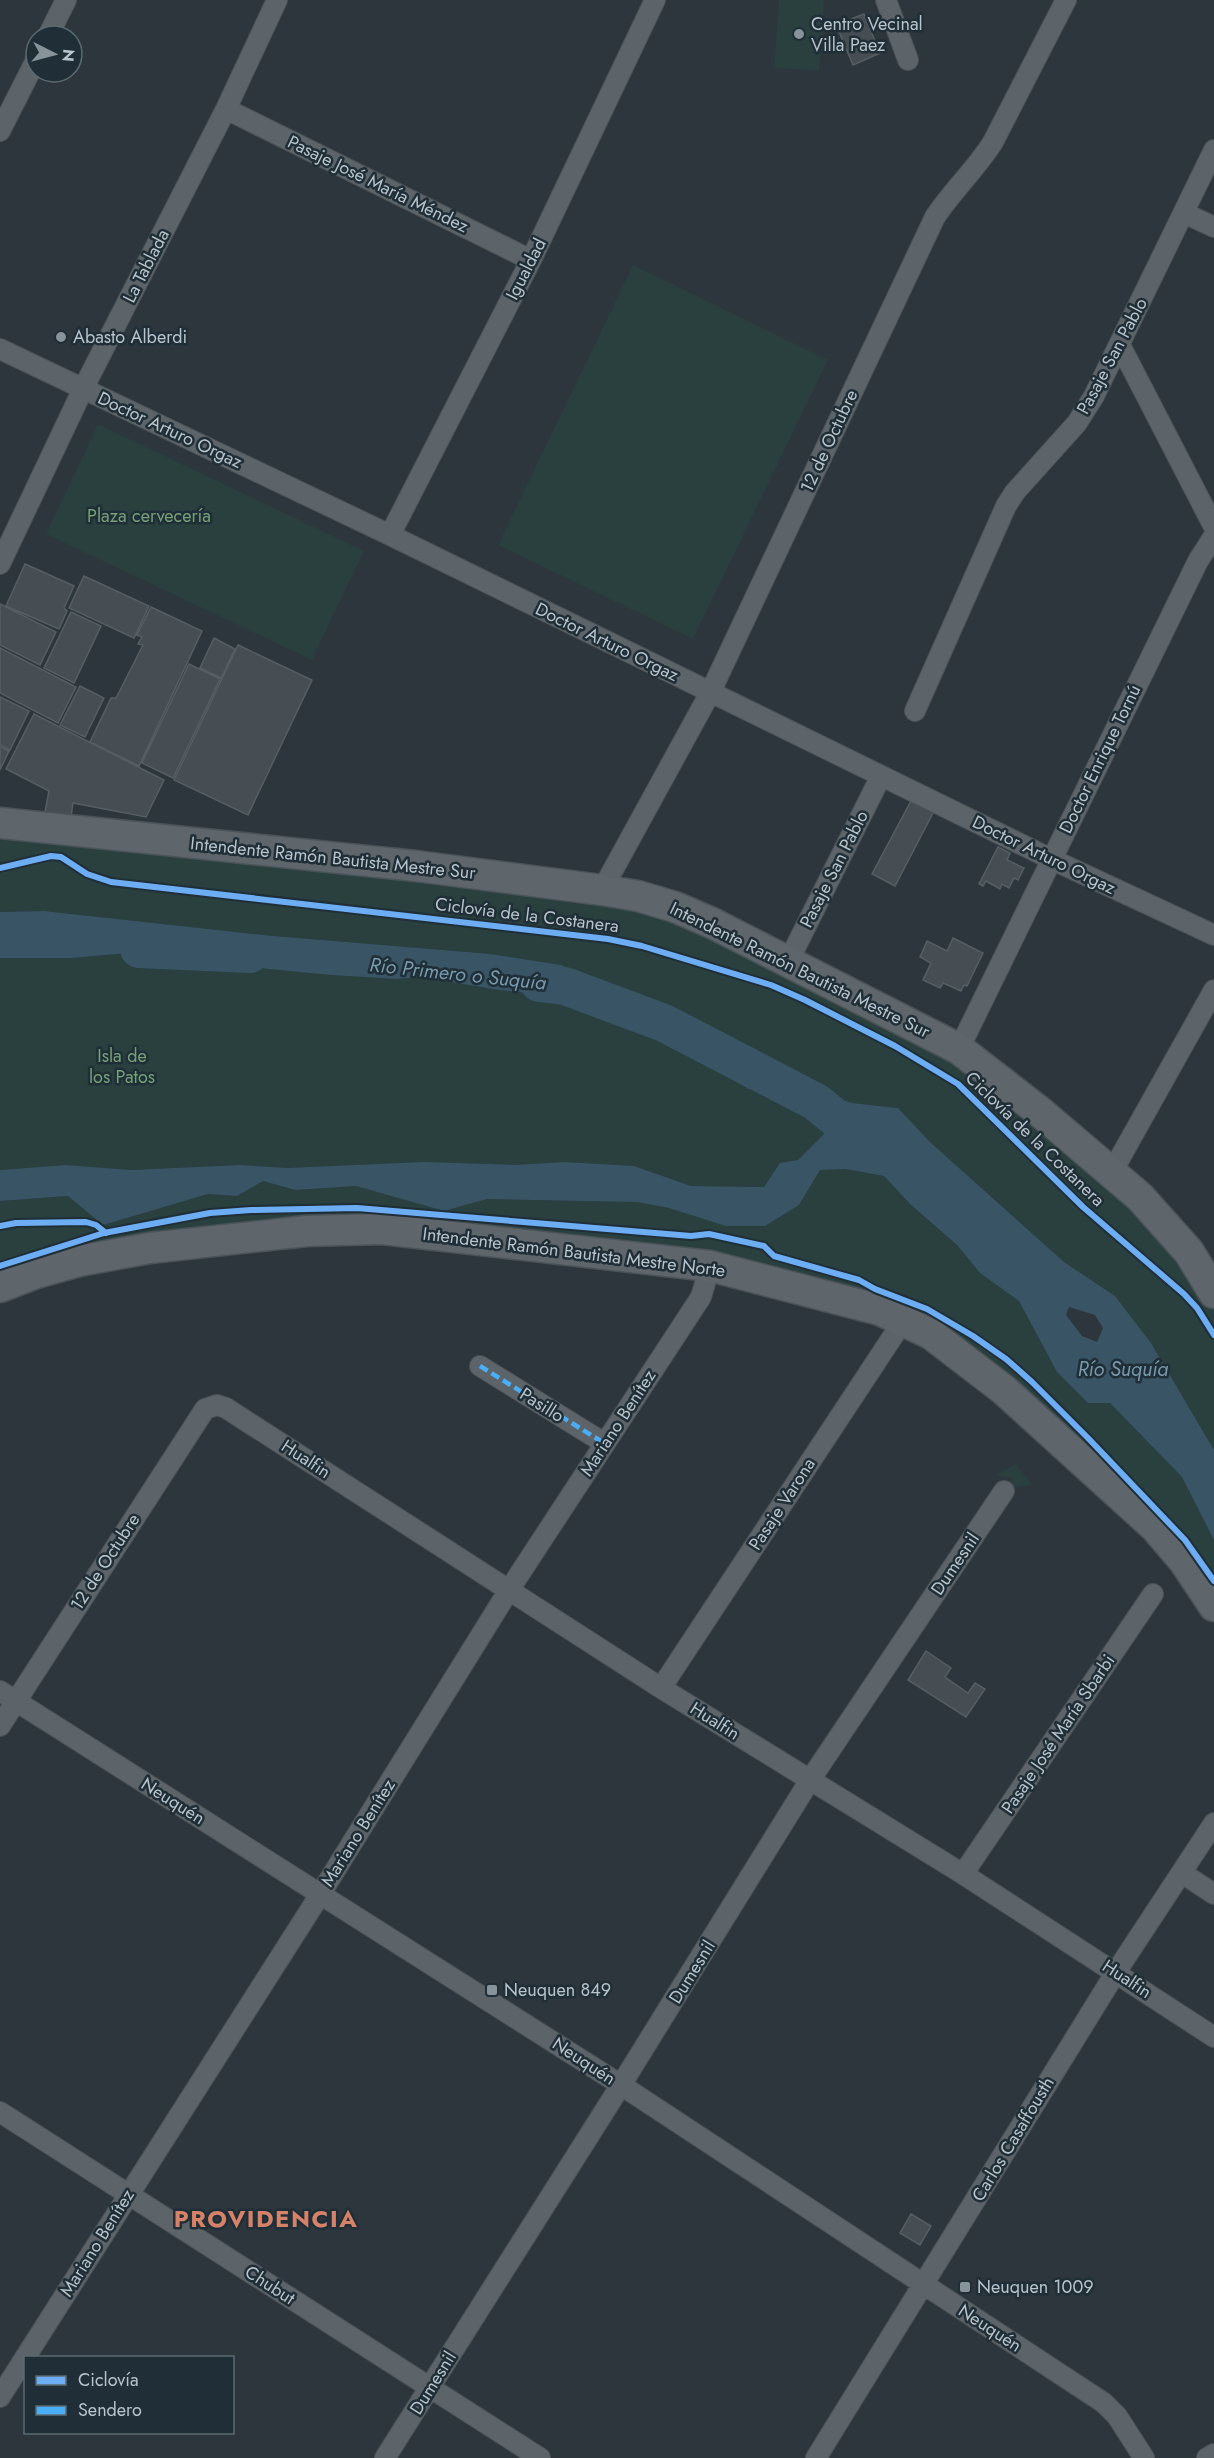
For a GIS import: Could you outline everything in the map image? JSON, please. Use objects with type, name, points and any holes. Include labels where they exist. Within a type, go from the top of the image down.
[{"type":"main road","name":"Intendente Ramón Bautista Mestre Sur","points":[[0,823],[404,865],[602,890],[638,896],[675,908],[712,923],[959,1049],[1039,1111],[1140,1197],[1189,1252],[1214,1293]]},
{"type":"main road","name":"Intendente Ramón Bautista Mestre Norte","points":[[0,1287],[47,1270],[115,1254],[296,1232],[382,1229],[711,1266],[880,1310],[931,1334],[1004,1390],[1156,1528],[1184,1562],[1214,1606]]},
{"type":"street","points":[[54,24],[66,0]]},
{"type":"street","name":"La Tablada","points":[[0,564],[83,389],[226,109],[277,0]]},
{"type":"street","name":"Igualdad","points":[[390,535],[531,260],[655,0]]},
{"type":"street","points":[[886,0],[908,60]]},
{"type":"street","name":"12 de Octubre","points":[[602,890],[710,693],[935,217],[945,202],[980,164],[1066,0]]},
{"type":"street","points":[[0,131],[24,84]]},
{"type":"street","name":"Pasaje José María Méndez","points":[[226,109],[531,260]]},
{"type":"street","name":"Pasaje San Pablo","points":[[915,711],[1006,506],[1015,492],[1077,423],[1094,396],[1214,150]]},
{"type":"street","points":[[1184,213],[1214,227]]},
{"type":"street","points":[[1120,345],[1214,527]]},
{"type":"street","name":"Doctor Arturo Orgaz","points":[[0,350],[390,535],[1051,859],[1214,935]]},
{"type":"street","name":"Doctor Enrique Tornú","points":[[959,1049],[1198,561],[1214,536]]},
{"type":"street","name":"Pasaje San Pablo","points":[[788,962],[881,776]]},
{"type":"street","points":[[1112,1172],[1211,1006]]},
{"type":"street","name":"Mariano Benítez","points":[[26,2356],[321,1893],[509,1590],[701,1297],[711,1266]]},
{"type":"street","name":"Pasaje Varona","points":[[661,1688],[903,1321]]},
{"type":"street","name":"Pasillo","points":[[480,1366],[604,1443]]},
{"type":"street","name":"12 de Octubre","points":[[0,1726],[8,1696],[205,1409],[217,1405]]},
{"type":"street","name":"Hualfin","points":[[217,1405],[226,1408],[661,1688],[963,1874],[1214,2037]]},
{"type":"street","name":"Dumesnil","points":[[385,2458],[621,2085],[810,1780],[1004,1491]]},
{"type":"street","name":"Pasaje José María Sbarbi","points":[[963,1874],[1153,1594]]},
{"type":"street","name":"Neuquén","points":[[8,1696],[621,2085],[1104,2403],[1117,2416],[1144,2458]]},
{"type":"street","name":"Carlos Casaffousth","points":[[816,2458],[1116,1972],[1214,1822]]},
{"type":"street","points":[[1182,1873],[1214,1894]]},
{"type":"street","name":"Chubut","points":[[0,2112],[540,2458]]},
{"type":"street","name":"Mariano Benítez","points":[[0,2397],[24,2359]]},
{"type":"street","points":[[1207,2458],[1214,2454]]},
{"type":"green space","name":"Centro Vecinal Villa Paez","points":[[779,0],[824,0],[819,71],[774,68]]},
{"type":"green space","points":[[633,265],[828,360],[693,639],[498,545]]},
{"type":"green space","name":"Plaza cervecería","points":[[98,424],[364,551],[312,660],[46,534]]},
{"type":"green space","points":[[0,823],[416,866],[712,923],[1039,1111],[1214,1293],[1214,1450],[1151,1343],[1115,1296],[1064,1262],[930,1142],[898,1108],[852,1103],[833,1097],[786,1068],[739,1049],[689,1018],[561,965],[491,954],[273,936],[44,911],[0,912]]},
{"type":"green space","name":"Isla de los Patos","points":[[197,947],[251,967],[396,979],[421,977],[499,990],[558,996],[586,995],[620,1001],[651,1015],[691,1043],[748,1089],[798,1090],[815,1108],[825,1133],[798,1160],[780,1164],[764,1187],[691,1186],[634,1166],[565,1162],[514,1165],[288,1168],[240,1165],[131,1170],[66,1165],[0,1170],[0,958],[72,958],[128,953],[148,958],[171,968]]},
{"type":"green space","points":[[845,1169],[884,1176],[910,1204],[957,1245],[980,1273],[1019,1301],[1057,1372],[1088,1403],[1110,1403],[1182,1477],[1214,1540],[1214,1606],[1200,1584],[931,1334],[710,1266],[345,1229],[0,1287],[0,1201],[69,1196],[103,1225],[208,1194],[237,1196],[262,1181],[295,1190],[356,1186],[444,1211],[487,1199],[637,1202],[669,1208],[799,1205],[820,1170]]},
{"type":"green space","points":[[1016,1464],[1032,1485],[1005,1488],[1013,1478],[996,1475]]},
{"type":"water","name":"Río Suquía","points":[[44,911],[273,936],[491,954],[561,965],[689,1018],[739,1049],[786,1068],[833,1097],[852,1103],[898,1108],[930,1142],[1064,1262],[1115,1296],[1151,1343],[1214,1450],[1214,1540],[1182,1477],[1110,1403],[1088,1403],[1057,1372],[1019,1301],[980,1273],[957,1245],[910,1204],[884,1176],[845,1169],[820,1170],[799,1205],[765,1226],[726,1226],[669,1208],[637,1202],[487,1199],[444,1211],[356,1186],[295,1190],[263,1181],[237,1196],[208,1194],[103,1225],[68,1196],[0,1201],[0,1170],[66,1165],[131,1170],[240,1165],[288,1168],[424,1162],[514,1165],[565,1162],[634,1166],[691,1186],[764,1187],[780,1163],[798,1160],[825,1133],[815,1108],[798,1090],[748,1089],[691,1043],[651,1015],[620,1001],[586,995],[558,996],[499,990],[421,977],[396,979],[331,975],[206,963],[197,947],[171,968],[148,958],[128,953],[72,958],[0,958],[0,912]],"holes":[[[1069,1307],[1095,1315],[1103,1328],[1097,1342],[1082,1336],[1066,1315]]]},
{"type":"building","name":"Centro Vecinal Villa Paez","points":[[864,14],[880,53],[853,65],[836,25]]},
{"type":"building","points":[[25,564],[74,586],[64,608],[67,611],[59,629],[6,606]]},
{"type":"building","points":[[84,576],[149,606],[134,638],[69,608]]},
{"type":"building","points":[[0,604],[56,632],[40,665],[0,645]]},
{"type":"building","points":[[151,607],[202,631],[139,766],[90,742],[111,698],[116,698],[143,645],[138,644],[142,637],[137,635]]},
{"type":"building","points":[[71,612],[101,626],[74,683],[44,668]]},
{"type":"building","points":[[214,638],[235,649],[221,678],[200,668]]},
{"type":"building","points":[[238,645],[312,680],[248,815],[174,780]]},
{"type":"building","points":[[0,648],[76,687],[58,723],[0,693]]},
{"type":"building","points":[[189,664],[220,679],[173,778],[142,763]]},
{"type":"building","points":[[80,686],[104,698],[85,737],[60,725]]},
{"type":"building","points":[[0,697],[29,711],[10,750],[0,745]]},
{"type":"building","points":[[34,714],[164,780],[146,817],[73,803],[71,817],[45,812],[49,791],[6,769]]},
{"type":"building","points":[[0,747],[9,751],[0,770]]},
{"type":"building","points":[[912,799],[934,811],[895,886],[872,874]]},
{"type":"building","points":[[998,847],[1010,853],[1007,860],[1024,868],[1018,880],[1014,878],[1009,888],[1002,884],[1000,889],[986,881],[983,886],[979,884]]},
{"type":"building","points":[[953,938],[983,953],[967,986],[964,985],[961,991],[943,983],[940,988],[923,980],[931,963],[920,957],[927,941],[947,951]]},
{"type":"building","points":[[926,1651],[951,1668],[945,1677],[968,1693],[975,1683],[985,1689],[966,1717],[908,1680]]},
{"type":"building","points":[[911,2214],[931,2226],[920,2245],[900,2233]]},
{"type":"waterway","name":"Río Primero o Suquía","points":[[139,949],[250,954]]},
{"type":"waterway","name":"Río Primero o Suquía","points":[[539,983],[565,986],[664,1023],[816,1102],[844,1125]]},
{"type":"marked path","points":[[480,1366],[604,1443]]},
{"type":"cycle path","name":"Ciclovía de la Costanera","points":[[0,868],[51,856],[61,857],[87,874],[111,882],[608,939],[642,946],[771,985],[895,1046],[958,1084],[1083,1207],[1184,1294],[1197,1308],[1214,1335]]},
{"type":"cycle path","points":[[0,1266],[104,1233],[210,1213],[251,1210],[357,1208],[691,1236],[709,1234],[764,1246],[774,1256],[859,1280],[875,1289],[927,1309],[1006,1359],[1088,1438],[1185,1540],[1214,1581]]},
{"type":"cycle path","points":[[0,1226],[16,1223],[86,1222],[96,1225],[106,1233]]},
{"type":"place","name":"Centro Vecinal Villa Paez","points":[[799,34]]},
{"type":"place","name":"Abasto Alberdi","points":[[61,337]]},
{"type":"place","name":"Neuquen 849","points":[[492,1990]]},
{"type":"place","name":"Neuquen 1009","points":[[965,2287]]},
{"type":"district","name":"PROVIDENCIA","points":[[266,2218]]}]
